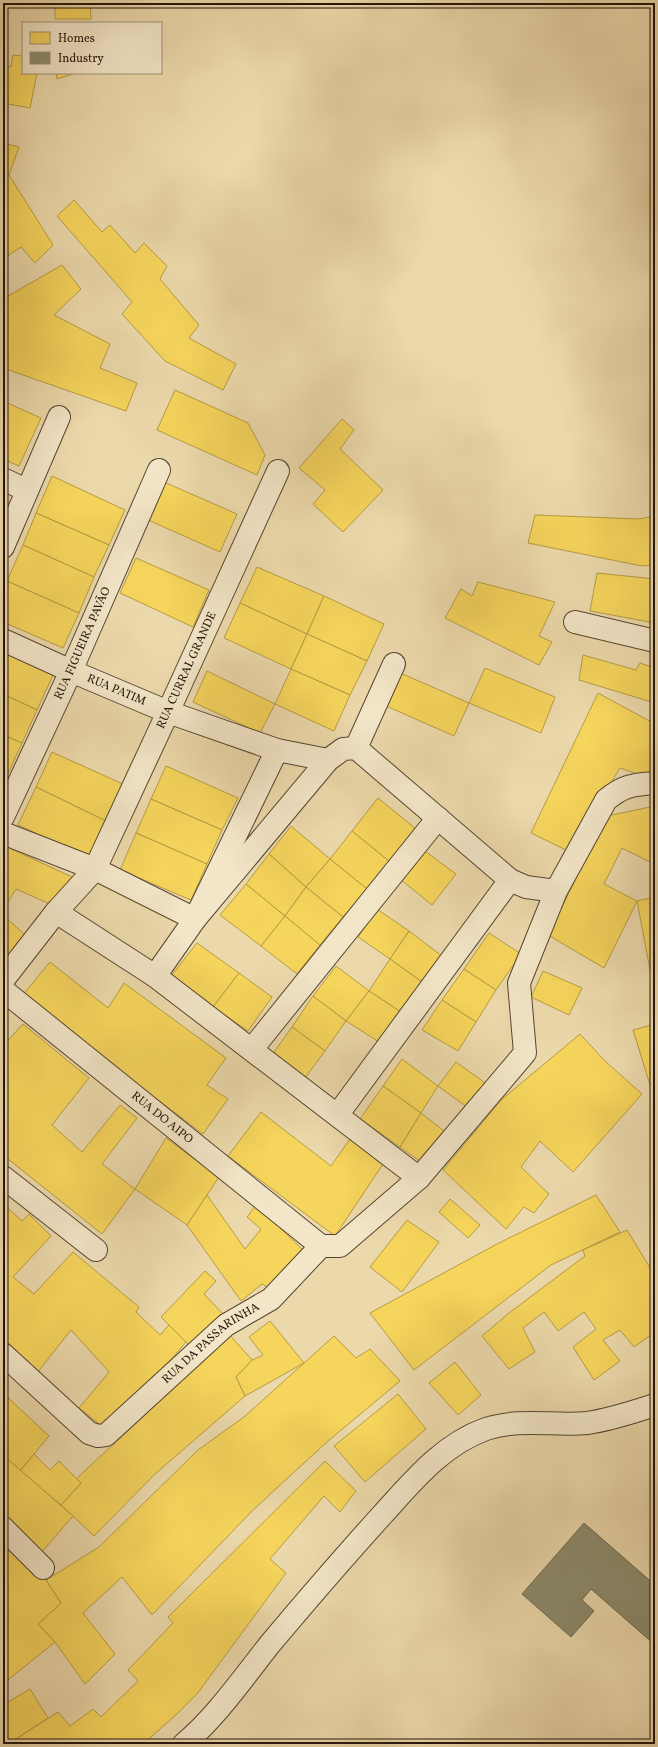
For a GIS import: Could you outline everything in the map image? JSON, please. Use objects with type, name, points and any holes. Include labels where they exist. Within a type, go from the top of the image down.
[{"type":"street","points":[[3,547],[26,490],[59,417]]},
{"type":"street","name":"RUA FIGUEIRA PAVÃO","points":[[3,817],[71,671],[160,470]]},
{"type":"street","name":"RUA CURRAL GRANDE","points":[[3,980],[56,912],[95,869],[278,471]]},
{"type":"street","points":[[3,479],[26,490]]},
{"type":"street","points":[[574,622],[655,641]]},
{"type":"street","name":"RUA PATIM","points":[[3,640],[71,671],[168,712],[277,750],[328,760]]},
{"type":"street","points":[[356,748],[394,664]]},
{"type":"street","points":[[155,976],[195,919],[328,760],[342,749],[356,748],[510,880],[526,887],[556,891]]},
{"type":"street","points":[[195,919],[277,750]]},
{"type":"street","points":[[321,1246],[340,1246],[419,1178],[525,1053],[519,983],[556,891],[606,800],[618,790],[633,785],[655,783]]},
{"type":"street","points":[[252,1049],[438,818]]},
{"type":"street","points":[[3,833],[95,869],[195,919]]},
{"type":"street","points":[[338,1114],[510,880]]},
{"type":"street","points":[[56,912],[155,976],[338,1114],[419,1178]]},
{"type":"street","name":"RUA DO AIPO","points":[[3,990],[321,1246]]},
{"type":"street","points":[[3,1177],[96,1250]]},
{"type":"street","name":"RUA DA PASSARINHA","points":[[3,1354],[89,1433],[98,1436],[106,1435],[226,1325],[271,1299],[321,1246]]},
{"type":"street","points":[[184,1744],[222,1703],[332,1571],[424,1469],[454,1445],[486,1429],[519,1422],[587,1423],[621,1416],[655,1405]]},
{"type":"street","points":[[3,1528],[43,1568]]},
{"type":"building: Homes","points":[[55,3],[90,3],[91,19],[55,19]]},
{"type":"building: Homes","points":[[13,55],[22,56],[22,74],[37,74],[30,108],[3,103],[3,65],[11,67]]},
{"type":"building: Homes","points":[[56,74],[73,74],[57,79]]},
{"type":"building: Homes","points":[[3,143],[19,147],[9,175],[53,245],[35,263],[21,247],[3,259]]},
{"type":"building: Homes","points":[[74,200],[102,232],[110,225],[135,253],[144,243],[167,266],[160,279],[199,325],[189,338],[236,364],[223,390],[165,361],[122,314],[132,302],[57,216]]},
{"type":"building: Homes","points":[[62,265],[81,289],[54,315],[110,344],[100,368],[137,383],[126,411],[3,368],[3,299]]},
{"type":"building: Homes","points":[[175,390],[248,423],[265,455],[257,475],[157,430]]},
{"type":"building: Homes","points":[[3,401],[41,418],[19,466],[3,459]]},
{"type":"building: Homes","points":[[342,419],[354,430],[340,449],[383,490],[343,532],[313,504],[325,490],[299,468]]},
{"type":"building: Homes","points":[[52,476],[125,510],[109,545],[36,513]]},
{"type":"building: Homes","points":[[164,482],[237,514],[220,552],[148,520]]},
{"type":"building: Homes","points":[[36,513],[109,545],[94,577],[23,545]]},
{"type":"building: Homes","points":[[535,515],[639,519],[655,516],[655,565],[642,566],[528,543]]},
{"type":"building: Homes","points":[[23,545],[94,577],[79,613],[7,581]]},
{"type":"building: Homes","points":[[136,558],[209,590],[193,627],[120,593]]},
{"type":"building: Homes","points":[[257,567],[324,596],[307,634],[240,603]]},
{"type":"building: Homes","points":[[597,573],[655,579],[655,623],[590,611]]},
{"type":"building: Homes","points":[[7,581],[79,613],[63,648],[3,622],[3,590]]},
{"type":"building: Homes","points":[[478,582],[555,602],[539,636],[552,642],[539,665],[445,618],[461,589],[472,596]]},
{"type":"building: Homes","points":[[324,596],[384,624],[367,661],[307,634]]},
{"type":"building: Homes","points":[[240,603],[307,634],[291,669],[224,638]]},
{"type":"building: Homes","points":[[307,634],[367,661],[350,695],[291,669]]},
{"type":"building: Homes","points":[[3,653],[53,675],[37,710],[3,694]]},
{"type":"building: Homes","points":[[583,655],[636,670],[640,663],[655,668],[655,703],[579,680]]},
{"type":"building: Homes","points":[[485,668],[555,697],[541,733],[469,703]]},
{"type":"building: Homes","points":[[291,669],[350,695],[334,731],[275,704]]},
{"type":"building: Homes","points":[[207,671],[275,704],[260,733],[193,702]]},
{"type":"building: Homes","points":[[398,672],[469,703],[454,736],[384,705]]},
{"type":"building: Homes","points":[[598,693],[655,724],[655,780],[620,768],[570,852],[531,833]]},
{"type":"building: Homes","points":[[3,694],[37,710],[22,743],[3,735]]},
{"type":"building: Homes","points":[[3,735],[22,743],[6,778],[3,776]]},
{"type":"building: Homes","points":[[52,752],[125,785],[108,822],[36,787]]},
{"type":"building: Homes","points":[[166,766],[238,798],[222,830],[151,799]]},
{"type":"building: Homes","points":[[36,787],[108,822],[91,859],[18,825]]},
{"type":"building: Homes","points":[[378,798],[416,829],[390,862],[352,831]]},
{"type":"building: Homes","points":[[151,799],[222,830],[207,864],[136,833]]},
{"type":"building: Homes","points":[[650,807],[655,816],[654,864],[622,848],[604,884],[637,901],[604,968],[548,935],[607,816]]},
{"type":"building: Homes","points":[[291,826],[330,859],[306,887],[269,854]]},
{"type":"building: Homes","points":[[352,831],[390,862],[367,889],[330,859]]},
{"type":"building: Homes","points":[[136,833],[207,864],[191,900],[120,870]]},
{"type":"building: Homes","points":[[3,845],[72,877],[50,904],[16,889],[3,910]]},
{"type":"building: Homes","points":[[422,849],[456,874],[432,905],[400,879]]},
{"type":"building: Homes","points":[[269,854],[306,887],[285,916],[246,884]]},
{"type":"building: Homes","points":[[330,859],[367,889],[343,917],[306,887]]},
{"type":"building: Homes","points":[[246,884],[285,916],[261,946],[220,915]]},
{"type":"building: Homes","points":[[306,887],[343,917],[320,945],[285,916]]},
{"type":"building: Homes","points":[[655,897],[655,969],[650,970],[637,901]]},
{"type":"building: Homes","points":[[377,909],[409,931],[390,959],[358,937]]},
{"type":"building: Homes","points":[[3,915],[25,935],[3,962]]},
{"type":"building: Homes","points":[[285,916],[320,945],[297,974],[261,946]]},
{"type":"building: Homes","points":[[409,931],[442,956],[422,982],[390,959]]},
{"type":"building: Homes","points":[[489,933],[521,954],[496,990],[464,969]]},
{"type":"building: Homes","points":[[197,943],[239,973],[213,1007],[171,976]]},
{"type":"building: Homes","points":[[390,959],[422,982],[401,1012],[369,991]]},
{"type":"building: Homes","points":[[50,962],[108,1008],[124,983],[226,1058],[207,1085],[228,1099],[203,1134],[21,997]]},
{"type":"building: Homes","points":[[336,966],[369,991],[346,1021],[313,996]]},
{"type":"building: Homes","points":[[464,969],[496,990],[476,1022],[442,1000]]},
{"type":"building: Homes","points":[[543,971],[582,988],[569,1015],[531,997]]},
{"type":"building: Homes","points":[[239,973],[272,997],[248,1031],[213,1007]]},
{"type":"building: Homes","points":[[369,991],[401,1012],[379,1042],[346,1021]]},
{"type":"building: Homes","points":[[313,996],[346,1021],[325,1051],[292,1027]]},
{"type":"building: Homes","points":[[442,1000],[476,1022],[458,1051],[422,1030]]},
{"type":"building: Homes","points":[[23,1024],[89,1078],[52,1125],[82,1152],[120,1105],[137,1118],[102,1164],[135,1189],[102,1234],[3,1155],[3,1046]]},
{"type":"building: Homes","points":[[655,1024],[655,1101],[633,1030]]},
{"type":"building: Homes","points":[[292,1027],[325,1051],[305,1078],[272,1055]]},
{"type":"building: Homes","points":[[580,1034],[605,1061],[642,1094],[573,1172],[540,1141],[521,1167],[549,1194],[534,1213],[524,1207],[506,1229],[443,1170],[501,1100]]},
{"type":"building: Homes","points":[[402,1059],[438,1086],[421,1113],[383,1086]]},
{"type":"building: Homes","points":[[456,1062],[488,1085],[471,1110],[438,1086]]},
{"type":"building: Homes","points":[[383,1086],[421,1113],[400,1147],[360,1119]]},
{"type":"building: Homes","points":[[261,1112],[331,1166],[352,1136],[385,1161],[335,1236],[228,1156]]},
{"type":"building: Homes","points":[[421,1113],[448,1134],[424,1164],[400,1147]]},
{"type":"building: Homes","points":[[166,1138],[219,1177],[187,1225],[135,1189]]},
{"type":"building: Homes","points":[[207,1195],[245,1249],[261,1229],[247,1217],[256,1205],[304,1251],[272,1290],[262,1284],[241,1301],[187,1225]]},
{"type":"building: Homes","points":[[596,1195],[620,1232],[551,1265],[414,1370],[370,1313],[497,1244]]},
{"type":"building: Homes","points":[[450,1199],[480,1225],[468,1238],[439,1212]]},
{"type":"building: Homes","points":[[3,1204],[22,1221],[29,1214],[51,1236],[13,1277],[34,1294],[73,1252],[139,1307],[136,1312],[160,1335],[169,1325],[186,1342],[150,1384],[104,1428],[79,1408],[109,1372],[71,1330],[37,1373],[3,1339]]},
{"type":"building: Homes","points":[[407,1220],[439,1242],[402,1292],[370,1267]]},
{"type":"building: Homes","points":[[627,1230],[655,1276],[655,1332],[634,1347],[620,1330],[603,1340],[620,1361],[594,1380],[573,1347],[596,1329],[584,1312],[558,1331],[544,1312],[523,1328],[535,1352],[509,1369],[482,1336],[509,1313],[585,1256],[583,1250]]},
{"type":"building: Homes","points":[[205,1271],[216,1281],[204,1294],[224,1315],[192,1348],[161,1317]]},
{"type":"building: Homes","points":[[270,1321],[304,1363],[245,1396],[236,1377],[252,1360],[263,1355],[249,1337]]},
{"type":"building: Homes","points":[[228,1333],[252,1360],[236,1377],[245,1396],[155,1474],[94,1536],[61,1505],[81,1483],[76,1479],[147,1413],[171,1384]]},
{"type":"building: Homes","points":[[334,1336],[356,1358],[370,1349],[400,1381],[328,1441],[253,1510],[152,1615],[122,1577],[83,1613],[115,1654],[85,1684],[55,1642],[38,1624],[61,1603],[46,1580],[99,1547],[198,1450],[244,1417]]},
{"type":"building: Homes","points":[[455,1362],[481,1395],[458,1415],[429,1383]]},
{"type":"building: Homes","points":[[3,1393],[49,1436],[20,1471],[3,1455]]},
{"type":"building: Homes","points":[[398,1394],[426,1429],[365,1482],[334,1446]]},
{"type":"building: Homes","points":[[34,1454],[50,1470],[59,1461],[81,1483],[61,1505],[20,1471]]},
{"type":"building: Homes","points":[[3,1455],[73,1516],[41,1553],[3,1516]]},
{"type":"building: Homes","points":[[325,1461],[356,1491],[340,1512],[324,1496],[270,1559],[286,1573],[197,1694],[176,1715],[143,1744],[8,1744],[58,1712],[70,1726],[93,1709],[101,1717],[138,1681],[128,1670],[173,1623],[168,1617]]},
{"type":"building: Homes","points":[[3,1540],[46,1580],[61,1603],[38,1624],[55,1642],[3,1684]]},
{"type":"building: Homes","points":[[30,1689],[48,1718],[8,1744],[3,1744],[3,1705]]},
{"type":"building: Industry","points":[[584,1523],[655,1585],[655,1645],[591,1589],[582,1600],[594,1611],[571,1637],[522,1594]]}]
